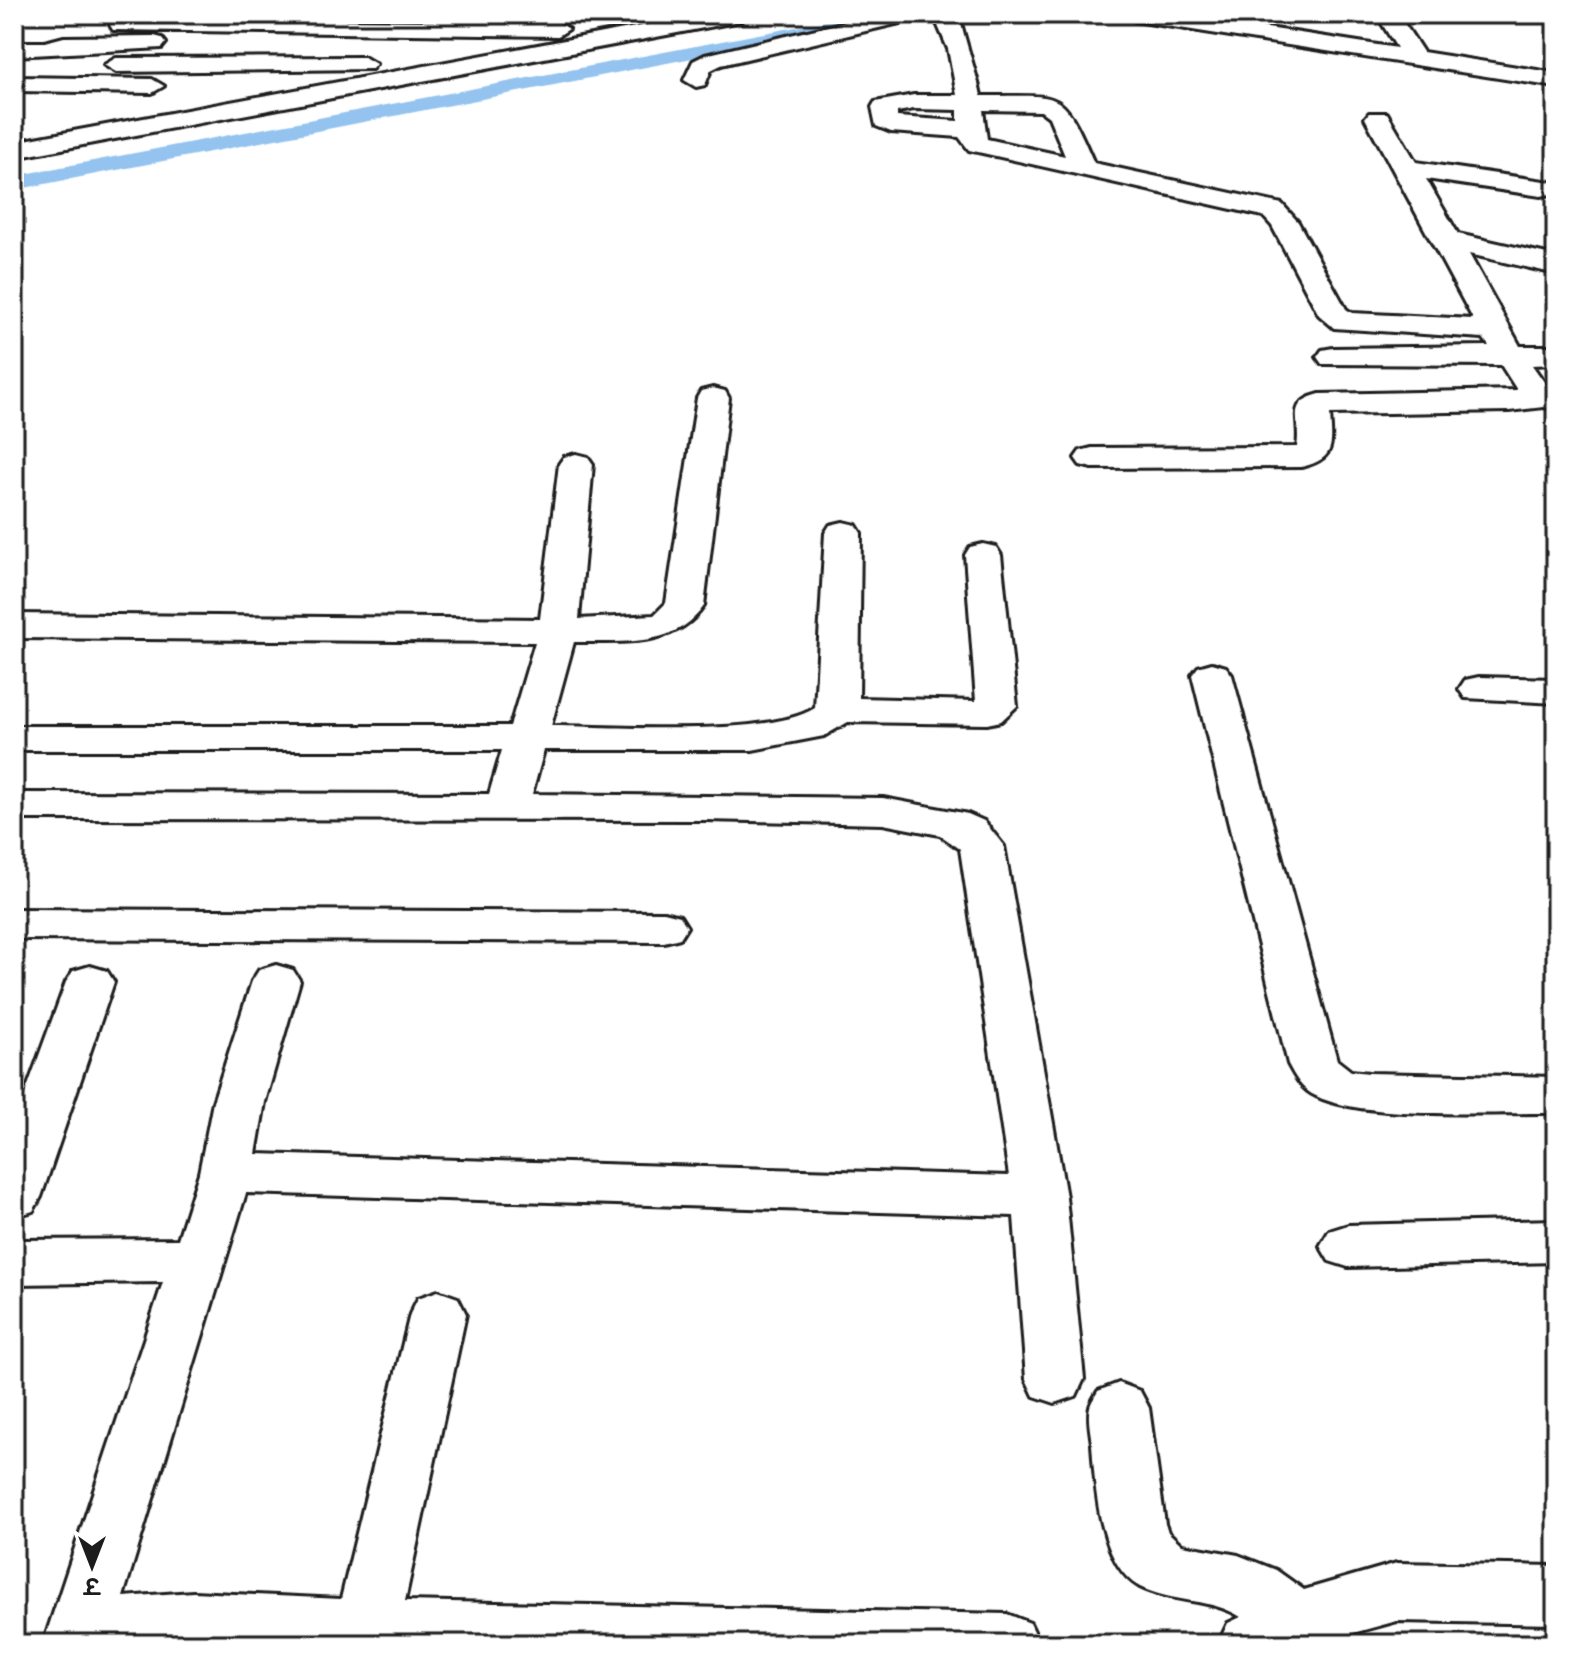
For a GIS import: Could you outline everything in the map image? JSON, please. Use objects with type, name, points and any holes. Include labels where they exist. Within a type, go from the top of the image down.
[{"type":"street","points":[[14,150],[40,134],[262,85],[404,48],[648,33],[741,14]]},
{"type":"street","points":[[696,80],[701,66],[713,60],[909,14]]},
{"type":"street","points":[[949,14],[947,21],[959,42],[972,140],[978,145],[1272,210],[1284,222],[1334,315],[1345,322],[1501,342],[1556,355]]},
{"type":"street","points":[[1135,14],[1556,80]]},
{"type":"street","points":[[1387,14],[1416,59]]},
{"type":"street","points":[[14,49],[168,20],[336,21],[404,48]]},
{"type":"street","points":[[119,28],[396,43],[404,48]]},
{"type":"street","points":[[14,84],[262,85],[404,48],[648,33]]},
{"type":"street","points":[[14,65],[262,85]]},
{"type":"street","points":[[971,116],[1054,106],[1084,170]]},
{"type":"street","points":[[1378,118],[1501,342],[1535,393],[1550,399]]},
{"type":"street","points":[[1519,153],[1556,211]]},
{"type":"street","points":[[1406,168],[1541,188]]},
{"type":"street","points":[[1447,240],[1556,265]]},
{"type":"street","points":[[1333,357],[1501,342]]},
{"type":"street","points":[[14,626],[558,631],[649,628],[668,623],[679,615],[687,590],[713,398]]},
{"type":"street","points":[[1092,458],[1301,457],[1310,454],[1315,444],[1313,408],[1320,404],[1550,399]]},
{"type":"street","points":[[507,806],[524,736],[558,631],[576,464]]},
{"type":"street","points":[[14,738],[752,738],[814,726],[827,722],[838,709],[843,533]]},
{"type":"street","points":[[838,709],[967,714],[987,712],[997,706],[983,555]]},
{"type":"street","points":[[1212,675],[1313,1064],[1318,1073],[1342,1088],[1369,1091],[1556,1095]]},
{"type":"street","points":[[1479,689],[1556,691]]},
{"type":"street","points":[[14,806],[507,806],[883,811],[952,824],[968,831],[982,846],[1039,1197],[1055,1379]]},
{"type":"street","points":[[14,924],[664,927]]},
{"type":"street","points":[[276,981],[239,1102],[226,1173],[78,1636],[193,1622],[244,1634],[366,1629],[1007,1644]]},
{"type":"street","points":[[14,1197],[30,1108],[90,982]]},
{"type":"street","points":[[226,1173],[1039,1197]]},
{"type":"street","points":[[1348,1246],[1556,1241]]},
{"type":"street","points":[[14,1262],[198,1260]]},
{"type":"street","points":[[366,1629],[438,1314]]},
{"type":"street","points":[[1119,1408],[1134,1530],[1144,1552],[1159,1565],[1186,1575],[1231,1581],[1272,1600],[1279,1637],[1397,1592],[1556,1595]]},
{"type":"waterway","points":[[14,183],[893,14]]}]
